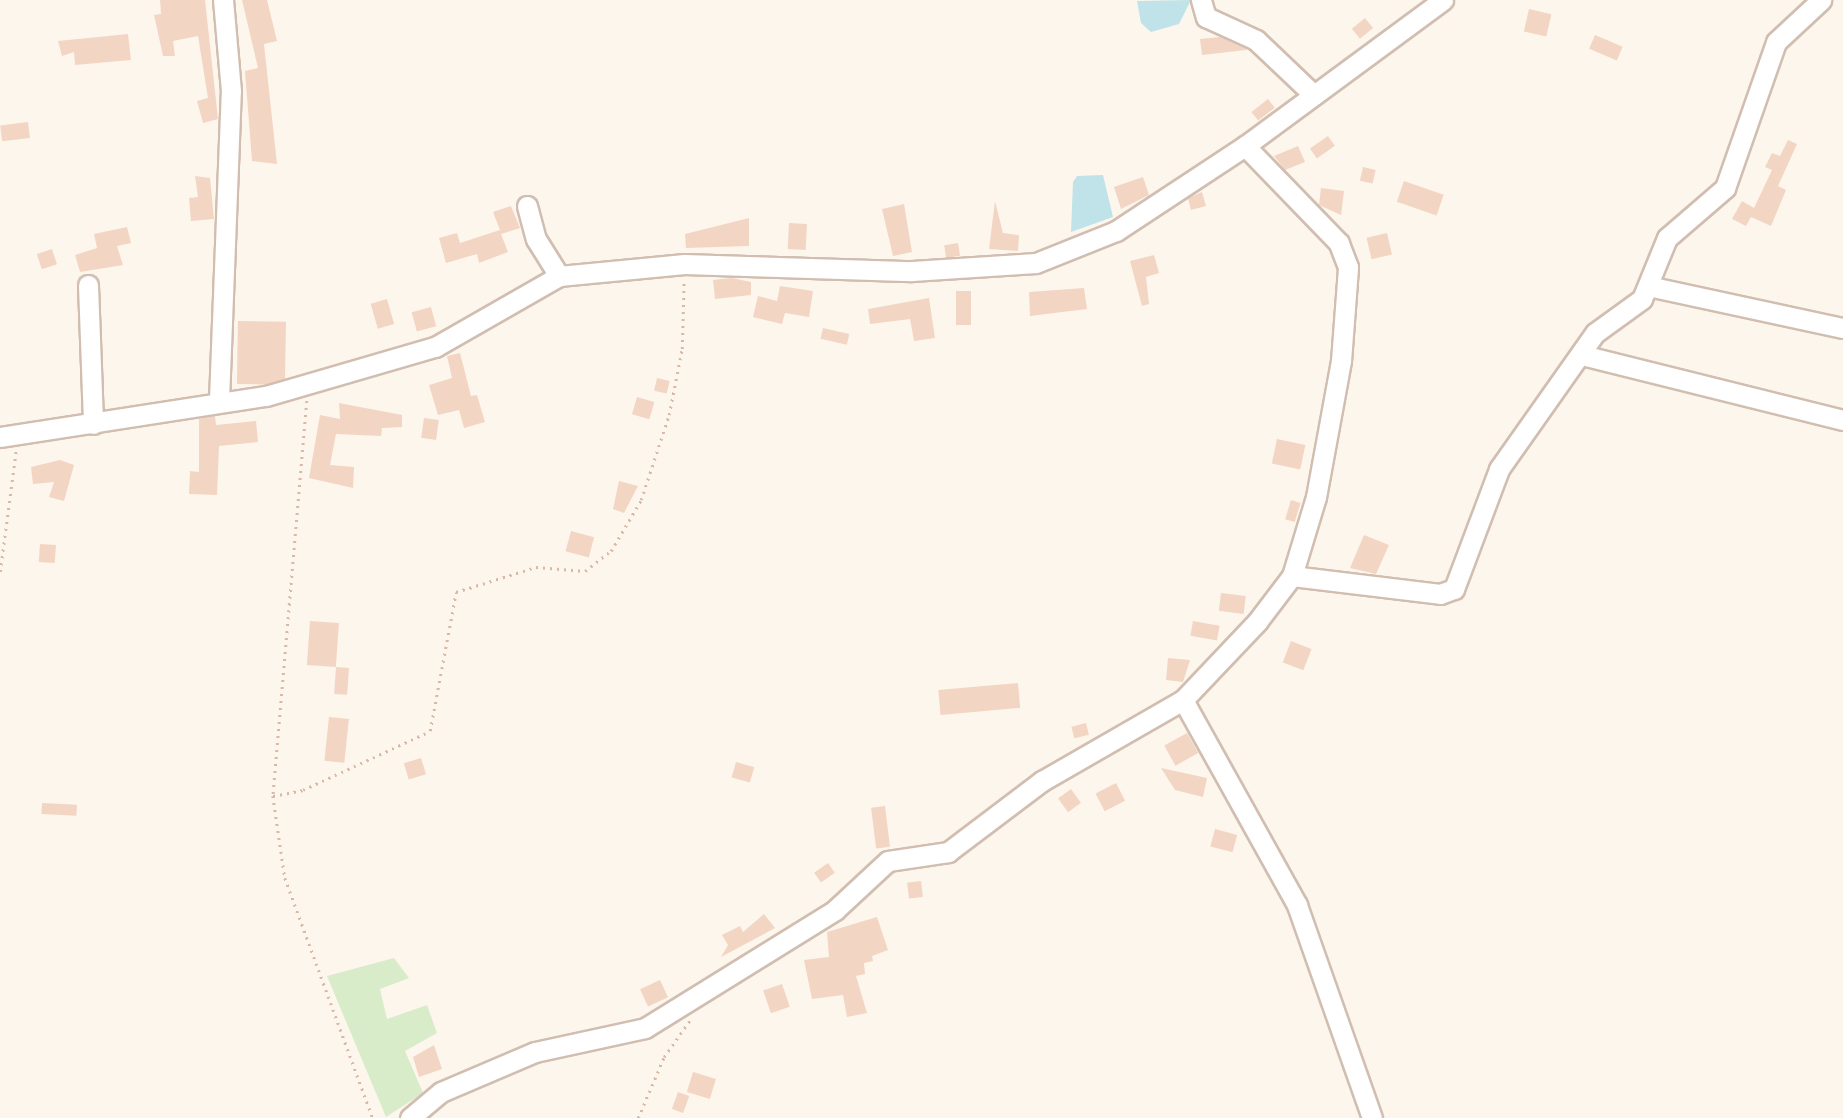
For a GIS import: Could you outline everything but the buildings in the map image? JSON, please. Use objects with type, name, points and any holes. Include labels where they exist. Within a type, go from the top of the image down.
[{"type":"street","points":[[219,400],[231,91],[223,0]]},
{"type":"street","points":[[1201,0],[1206,17],[1256,40],[1314,95]]},
{"type":"street","points":[[8,437],[308,384],[435,347],[559,276],[684,264],[912,271],[1036,262],[1116,230],[1245,146],[1443,0]]},
{"type":"street","points":[[1292,576],[1448,594],[1499,469],[1583,355],[1595,332],[1635,307],[1648,286],[1667,238],[1730,180],[1783,30],[1821,0]]},
{"type":"street","points":[[410,1118],[441,1092],[535,1052],[646,1028],[835,910],[888,861],[948,852],[1042,781],[1183,700],[1292,576],[1329,438],[1349,267],[1339,243],[1245,146]]},
{"type":"street","points":[[527,206],[537,239],[559,276]]},
{"type":"street","points":[[88,285],[93,424]]},
{"type":"street","points":[[1648,286],[1843,328]]},
{"type":"street","points":[[1583,355],[1843,420]]},
{"type":"street","points":[[1183,700],[1297,905],[1372,1118]]},
{"type":"path","points":[[273,796],[303,790],[430,731],[456,592],[536,568],[585,571],[611,551],[641,500],[669,415],[682,349],[684,264]]},
{"type":"path","points":[[308,384],[273,796],[285,878],[373,1118]]},
{"type":"path","points":[[0,572],[8,437]]},
{"type":"path","points":[[638,1118],[664,1057],[689,1024],[689,999]]},
{"type":"green space","points":[[394,958],[409,978],[380,989],[387,1019],[427,1005],[437,1033],[405,1051],[423,1093],[386,1117],[327,976]]},
{"type":"water","points":[[1137,1],[1190,2],[1179,24],[1151,32],[1141,23]]},
{"type":"water","points":[[1103,175],[1113,217],[1071,232],[1073,182],[1077,176]]}]
